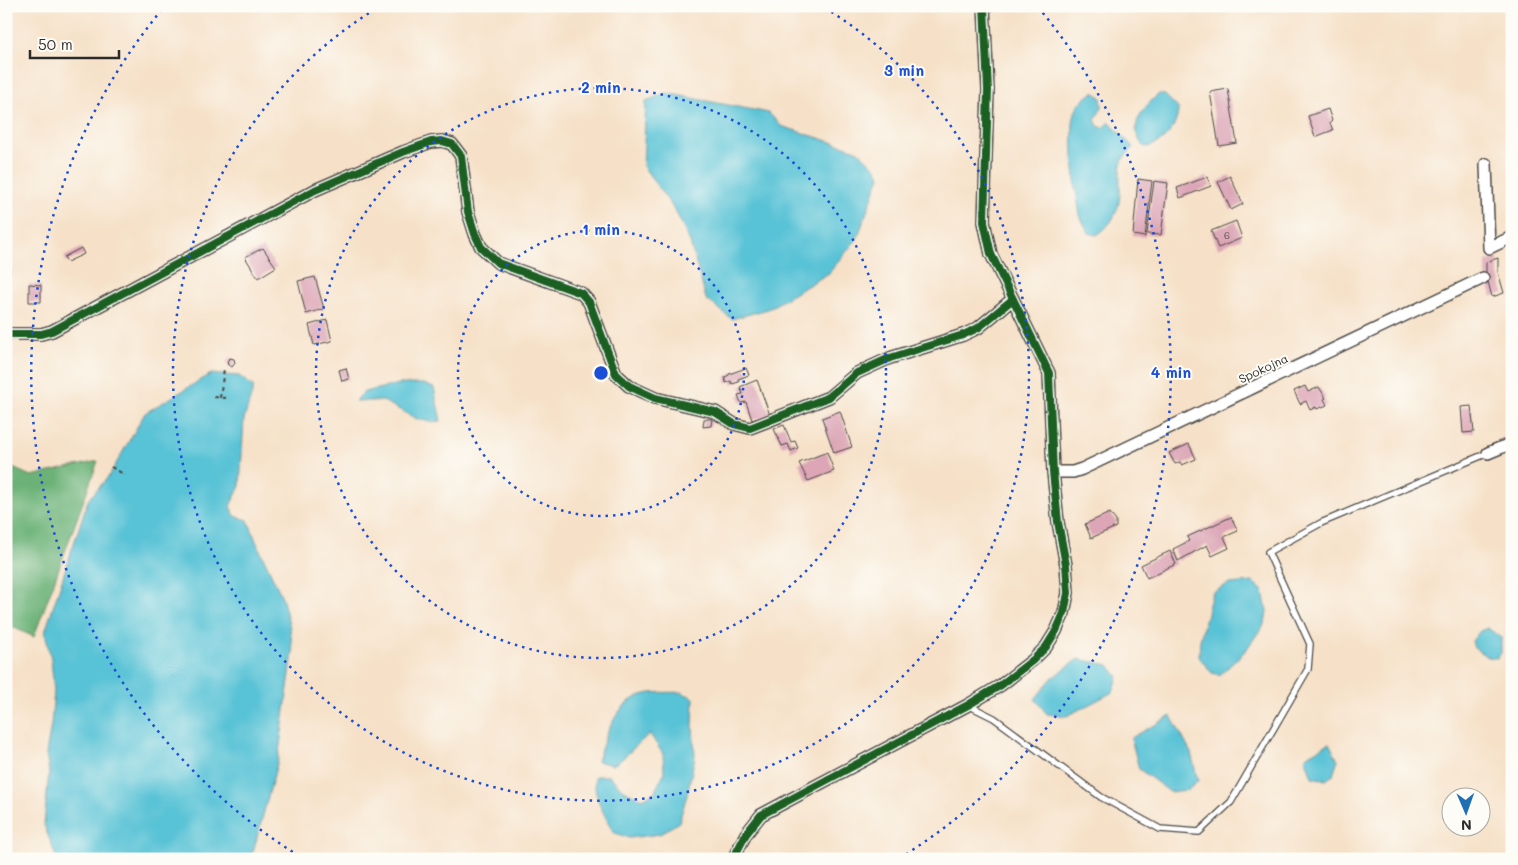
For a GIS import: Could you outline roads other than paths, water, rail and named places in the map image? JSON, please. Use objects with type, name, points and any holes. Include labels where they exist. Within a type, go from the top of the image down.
[{"type":"street","points":[[733,859],[746,834],[761,815],[968,705],[1001,685],[1033,660],[1046,647],[1064,613],[1068,593],[1066,564],[1058,522],[1053,472],[1049,373],[991,254],[984,222],[988,90],[984,6]]},
{"type":"street","points":[[6,334],[41,334],[58,329],[316,190],[431,142],[442,140],[452,144],[461,156],[468,212],[481,247],[498,263],[580,293],[589,302],[616,374],[629,386],[655,398],[715,412],[734,424],[750,428],[829,397],[857,374],[890,358],[963,335],[978,328],[1013,298]]},
{"type":"street","points":[[1486,164],[1489,248],[1512,238]]},
{"type":"street","name":"Spokojna","points":[[1053,472],[1073,472],[1082,469],[1483,278]]},
{"type":"street","points":[[1488,453],[1512,443]]},
{"type":"lane","points":[[968,705],[994,718],[1101,797],[1160,828],[1199,832],[1231,802],[1308,669],[1310,644],[1268,552],[1321,523],[1488,453]]},
{"type":"water","points":[[1094,92],[1101,97],[1102,107],[1095,120],[1098,126],[1104,128],[1109,122],[1133,147],[1122,162],[1120,195],[1115,215],[1103,231],[1097,235],[1089,233],[1080,215],[1072,144],[1074,116],[1077,108],[1084,99]]},
{"type":"water","points":[[666,93],[769,113],[781,126],[857,150],[876,168],[880,176],[857,239],[829,273],[768,309],[732,319],[706,299],[690,242],[676,212],[643,166],[646,101]]},
{"type":"water","points":[[1159,94],[1165,95],[1178,108],[1178,115],[1173,128],[1164,139],[1152,146],[1145,147],[1136,133],[1136,126],[1147,105]]},
{"type":"water","points":[[211,374],[239,376],[254,387],[244,419],[240,486],[230,506],[235,516],[248,520],[282,597],[290,628],[293,652],[278,760],[253,852],[244,859],[57,859],[44,825],[49,771],[46,754],[54,691],[51,659],[45,632],[88,500],[109,476],[145,413]]},
{"type":"water","points":[[399,384],[424,384],[434,388],[441,421],[432,422],[417,419],[383,401],[355,401],[364,392]]},
{"type":"water","points":[[1253,582],[1263,591],[1267,611],[1265,623],[1246,650],[1220,675],[1212,673],[1199,657],[1200,640],[1212,593],[1228,584]]},
{"type":"water","points":[[1487,628],[1501,637],[1501,653],[1497,658],[1488,657],[1474,648],[1472,641],[1480,631]]},
{"type":"water","points":[[1078,659],[1109,665],[1118,677],[1113,692],[1067,716],[1047,714],[1035,699],[1052,678]]},
{"type":"water","points":[[681,692],[694,698],[695,756],[679,822],[660,834],[629,838],[613,832],[597,798],[595,776],[610,776],[622,789],[642,799],[654,793],[664,773],[663,754],[650,734],[613,765],[597,761],[612,722],[625,705],[642,695]]},
{"type":"water","points":[[1171,716],[1191,753],[1198,781],[1188,790],[1170,792],[1139,769],[1131,738]]},
{"type":"water","points":[[1329,743],[1338,760],[1333,775],[1326,780],[1312,777],[1305,757]]}]
